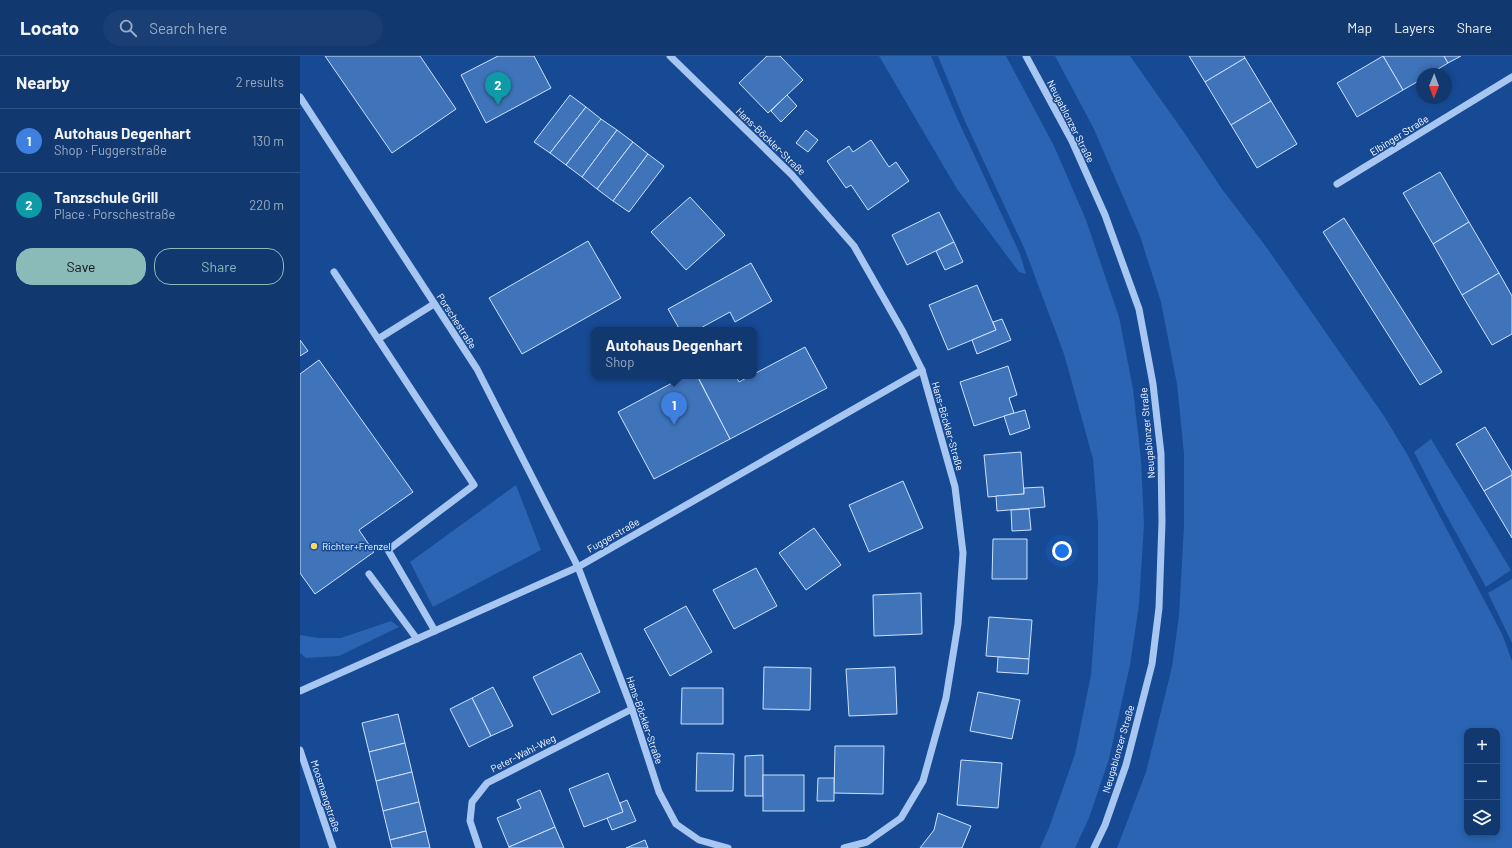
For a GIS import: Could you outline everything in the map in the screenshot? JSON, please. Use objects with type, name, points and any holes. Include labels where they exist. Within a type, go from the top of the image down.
[{"type":"street","name":"Hans-Böckler-Straße","points":[[670,56],[792,174],[854,246],[904,332],[922,370],[955,487],[963,553],[958,624],[946,698],[923,781],[901,818],[867,842],[844,848]]},
{"type":"street","name":"Neugablonzer Straße","points":[[1026,56],[1072,141],[1105,215],[1139,309],[1153,384],[1161,454],[1162,522],[1159,608],[1152,664],[1126,765],[1105,825],[1094,848]]},
{"type":"street","name":"Elbinger Straße","points":[[1337,184],[1512,77]]},
{"type":"street","name":"Porschestraße","points":[[300,97],[477,369],[578,567]]},
{"type":"street","points":[[334,272],[474,485],[388,550],[435,631]]},
{"type":"street","points":[[378,340],[434,304]]},
{"type":"street","name":"Fuggerstraße","points":[[300,691],[578,567],[922,370]]},
{"type":"street","name":"Hans-Böckler-Straße","points":[[578,567],[632,709],[659,792],[676,824],[700,840],[728,848]]},
{"type":"street","points":[[369,574],[417,639]]},
{"type":"street","name":"Peter-Wahl-Weg","points":[[479,848],[470,821],[472,802],[487,783],[632,709]]},
{"type":"street","name":"Moosmangstraße","points":[[300,750],[333,848]]},
{"type":"shaded area","points":[[879,56],[931,56],[957,118],[1020,254],[1026,274],[1019,272],[957,189]]},
{"type":"shaded area","points":[[938,56],[1006,56],[1054,146],[1086,220],[1119,317],[1133,389],[1141,459],[1144,524],[1139,605],[1130,665],[1109,759],[1089,818],[1075,848],[1040,848],[1049,828],[1075,754],[1091,675],[1098,581],[1098,523],[1093,459],[1064,354],[1025,250],[964,119]]},
{"type":"shaded area","points":[[1055,56],[1130,56],[1222,189],[1267,248],[1384,416],[1407,454],[1502,634],[1512,661],[1512,848],[1117,848],[1146,772],[1172,667],[1179,615],[1184,525],[1184,454],[1177,384],[1161,302],[1140,236],[1093,127]]},
{"type":"shaded area","points":[[1431,439],[1511,570],[1486,587],[1444,511],[1414,452]]},
{"type":"shaded area","points":[[516,485],[541,550],[433,607],[410,562]]},
{"type":"shaded area","points":[[1512,579],[1512,643],[1488,593]]},
{"type":"shaded area","points":[[391,621],[399,627],[339,656],[306,658],[300,653],[300,635],[319,638],[341,638]]},
{"type":"building","points":[[325,56],[420,56],[456,109],[392,153]]},
{"type":"building","points":[[498,56],[534,56],[551,88],[486,123],[461,75]]},
{"type":"building","points":[[767,56],[780,56],[803,80],[768,113],[739,83]]},
{"type":"building","points":[[1189,56],[1244,56],[1245,58],[1205,82]]},
{"type":"building","points":[[1383,56],[1444,56],[1448,63],[1440,68],[1416,68],[1416,82],[1403,90]]},
{"type":"building","points":[[1383,56],[1403,90],[1357,117],[1337,83]]},
{"type":"building","points":[[1444,56],[1461,56],[1448,63]]},
{"type":"building","points":[[1245,58],[1271,101],[1231,125],[1205,82]]},
{"type":"building","points":[[570,95],[586,107],[550,153],[534,142]]},
{"type":"building","points":[[787,95],[797,106],[781,122],[771,111]]},
{"type":"building","points":[[1271,101],[1297,144],[1257,168],[1231,125]]},
{"type":"building","points":[[586,107],[601,119],[566,165],[550,153]]},
{"type":"building","points":[[601,119],[617,130],[582,177],[566,165]]},
{"type":"building","points":[[617,130],[633,142],[597,189],[582,177]]},
{"type":"building","points":[[806,130],[818,140],[808,152],[796,143]]},
{"type":"building","points":[[871,140],[889,167],[896,162],[909,181],[868,210],[851,185],[846,188],[827,161],[849,146],[853,152]]},
{"type":"building","points":[[633,142],[648,154],[613,201],[597,189]]},
{"type":"building","points":[[648,154],[664,166],[629,212],[613,201]]},
{"type":"building","points":[[1440,172],[1469,222],[1433,244],[1403,193]]},
{"type":"building","points":[[690,197],[725,235],[686,270],[651,232]]},
{"type":"building","points":[[939,212],[954,242],[907,265],[892,235]]},
{"type":"building","points":[[1344,218],[1442,372],[1420,385],[1323,232]]},
{"type":"building","points":[[1469,222],[1499,273],[1462,295],[1433,244]]},
{"type":"building","points":[[588,241],[621,298],[522,354],[489,298]]},
{"type":"building","points":[[954,242],[963,262],[945,270],[936,251]]},
{"type":"building","points":[[751,263],[772,301],[735,322],[730,312],[702,327],[678,327],[668,309]]},
{"type":"building","points":[[1499,273],[1512,296],[1512,334],[1492,345],[1462,295]]},
{"type":"building","points":[[977,285],[996,330],[948,350],[929,305]]},
{"type":"building","points":[[1002,319],[1011,340],[977,354],[972,340],[996,330],[993,322]]},
{"type":"building","points":[[300,340],[308,351],[300,356]]},
{"type":"building","points":[[805,347],[827,388],[730,439],[699,379],[738,379],[739,382],[744,379],[757,379],[757,372]]},
{"type":"building","points":[[319,360],[413,492],[359,530],[374,552],[315,594],[300,573],[300,374]]},
{"type":"building","points":[[1008,366],[1017,395],[1009,398],[1014,413],[974,426],[960,382]]},
{"type":"building","points":[[679,379],[699,379],[730,439],[654,479],[618,412]]},
{"type":"building","points":[[1025,410],[1030,428],[1010,435],[1004,416]]},
{"type":"building","points":[[1485,427],[1512,472],[1512,475],[1484,491],[1456,444]]},
{"type":"building","points":[[1021,452],[1024,494],[988,497],[984,455]]},
{"type":"building","points":[[1512,475],[1512,538],[1484,491]]},
{"type":"building","points":[[903,481],[923,528],[869,552],[849,505]]},
{"type":"building","points":[[1043,487],[1045,507],[997,511],[996,496],[1024,494],[1024,488]]},
{"type":"building","points":[[1029,509],[1031,530],[1012,531],[1011,510]]},
{"type":"building","points":[[814,528],[841,565],[806,590],[779,553]]},
{"type":"building","points":[[993,539],[1027,539],[1027,579],[992,579]]},
{"type":"building","points":[[756,568],[777,606],[734,629],[713,590]]},
{"type":"building","points":[[921,593],[922,634],[874,636],[873,595]]},
{"type":"building","points":[[686,606],[712,652],[670,676],[644,629]]},
{"type":"building","points":[[989,617],[1032,620],[1029,659],[986,656]]},
{"type":"building","points":[[581,653],[600,692],[552,715],[533,677]]},
{"type":"building","points":[[998,657],[1029,659],[1028,674],[997,672]]},
{"type":"building","points":[[764,667],[811,668],[810,710],[763,709]]},
{"type":"building","points":[[895,667],[897,714],[849,716],[846,669]]},
{"type":"building","points":[[493,687],[513,726],[491,736],[472,698]]},
{"type":"building","points":[[682,688],[723,688],[723,724],[681,724]]},
{"type":"building","points":[[978,692],[1020,700],[1012,739],[970,731]]},
{"type":"building","points":[[472,698],[491,736],[469,747],[450,709]]},
{"type":"building","points":[[398,714],[405,743],[369,752],[362,723]]},
{"type":"building","points":[[405,743],[412,772],[376,781],[369,752]]},
{"type":"building","points":[[835,746],[884,746],[883,794],[834,793]]},
{"type":"building","points":[[697,753],[734,754],[733,791],[696,791]]},
{"type":"building","points":[[763,755],[763,796],[745,796],[745,756]]},
{"type":"building","points":[[961,760],[1002,763],[998,808],[957,805]]},
{"type":"building","points":[[412,772],[419,802],[383,811],[376,781]]},
{"type":"building","points":[[608,773],[623,812],[584,827],[569,789]]},
{"type":"building","points":[[763,775],[804,775],[804,811],[763,811]]},
{"type":"building","points":[[818,778],[834,778],[834,801],[817,801]]},
{"type":"building","points":[[540,790],[555,827],[509,847],[497,818],[521,808],[517,800]]},
{"type":"building","points":[[627,800],[636,821],[612,830],[607,818],[623,812],[620,803]]},
{"type":"building","points":[[419,802],[426,831],[390,840],[383,811]]},
{"type":"building","points":[[938,813],[971,826],[962,848],[920,848],[934,830]]},
{"type":"building","points":[[555,827],[564,848],[509,848],[509,847]]},
{"type":"building","points":[[426,831],[430,848],[392,848],[390,840]]},
{"type":"building","points":[[645,840],[648,848],[626,848]]},
{"type":"place","name":"Tanzschule Grill","points":[[498,105]]},
{"type":"place","name":"Autohaus Degenhart","points":[[674,425]]},
{"type":"place","name":"Richter+Frenzel","points":[[314,546]]}]
